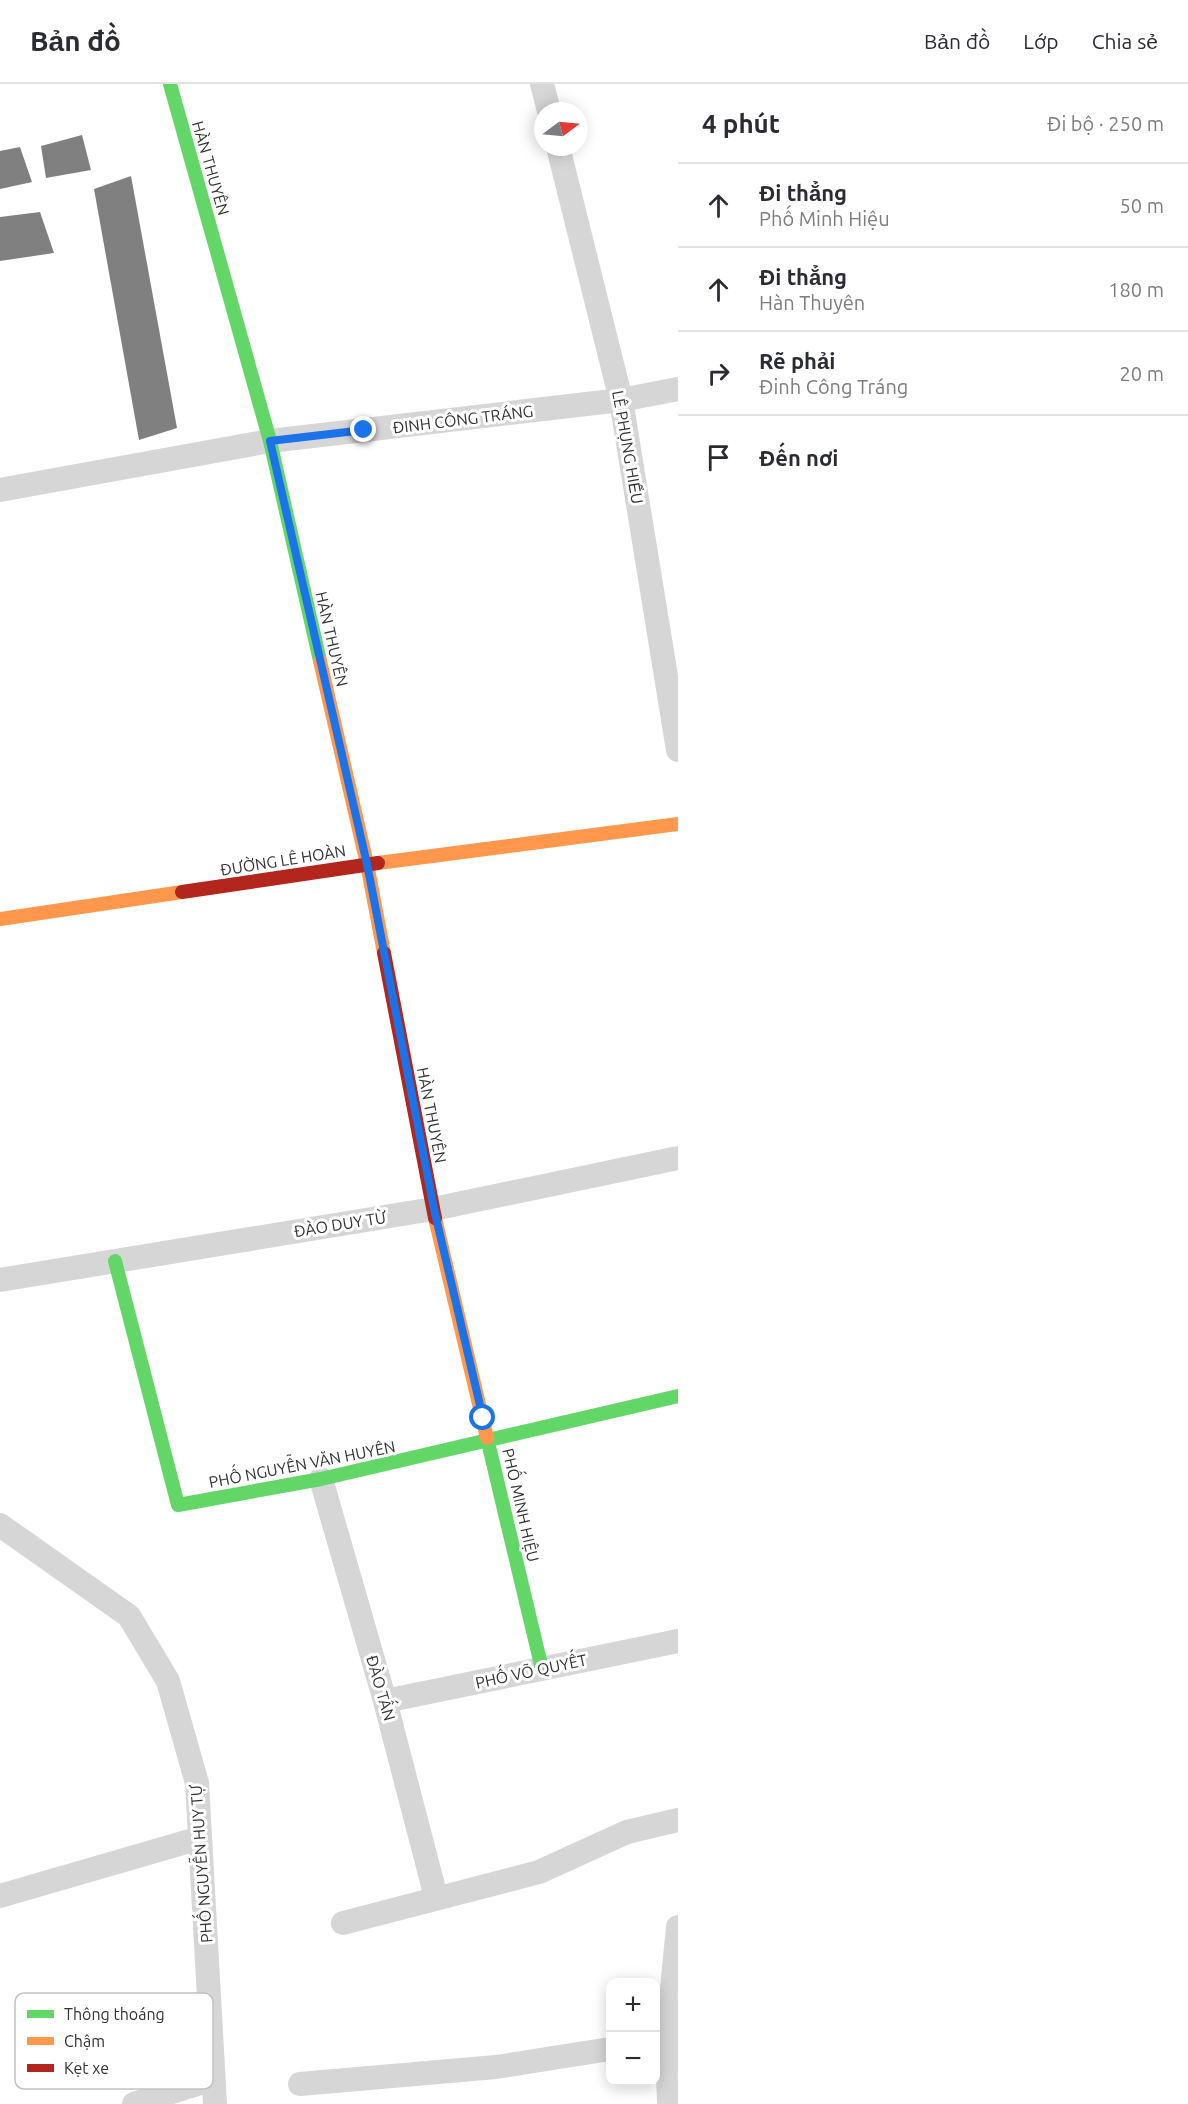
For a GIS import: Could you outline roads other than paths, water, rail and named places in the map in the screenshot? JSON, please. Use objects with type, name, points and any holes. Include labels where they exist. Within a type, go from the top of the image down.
[{"type":"street","name":"HÀN THUYÊN","points":[[170,84],[270,441],[367,864],[434,1209]]},
{"type":"street","points":[[542,84],[547,102]]},
{"type":"street","name":"LÊ PHỤNG HIỂU","points":[[560,156],[621,400],[678,750]]},
{"type":"street","name":"ĐINH CÔNG TRÁNG","points":[[0,490],[270,441],[621,400],[678,389]]},
{"type":"street","name":"ĐƯỜNG LÊ HOÀN","points":[[0,919],[367,864],[678,824]]},
{"type":"street","name":"ĐÀO DUY TỪ","points":[[0,1280],[434,1209],[678,1158]]},
{"type":"street","name":"PHỐ MINH HIỆU","points":[[434,1209],[542,1669]]},
{"type":"street","name":"PHỐ NGUYỄN VĂN HUYÊN","points":[[114,1261],[178,1505],[321,1479],[678,1396]]},
{"type":"street","name":"ĐÀO TẤN","points":[[321,1479],[385,1701],[436,1897]]},
{"type":"street","name":"PHỐ NGUYỄN HUY TỰ","points":[[0,1525],[129,1617],[168,1681],[197,1783],[208,1993]]},
{"type":"street","name":"PHỐ VÕ QUYẾT","points":[[385,1701],[678,1641]]},
{"type":"street","points":[[343,1923],[539,1872],[618,1836],[678,1820]]},
{"type":"street","points":[[0,1896],[200,1838]]},
{"type":"street","points":[[669,2104],[661,2040],[678,1927]]},
{"type":"street","points":[[300,2084],[496,2067],[606,2050]]},
{"type":"street","name":"PHỐ NGUYỄN HUY TỰ","points":[[213,2079],[215,2104]]},
{"type":"street","points":[[134,2104],[181,2089]]}]
